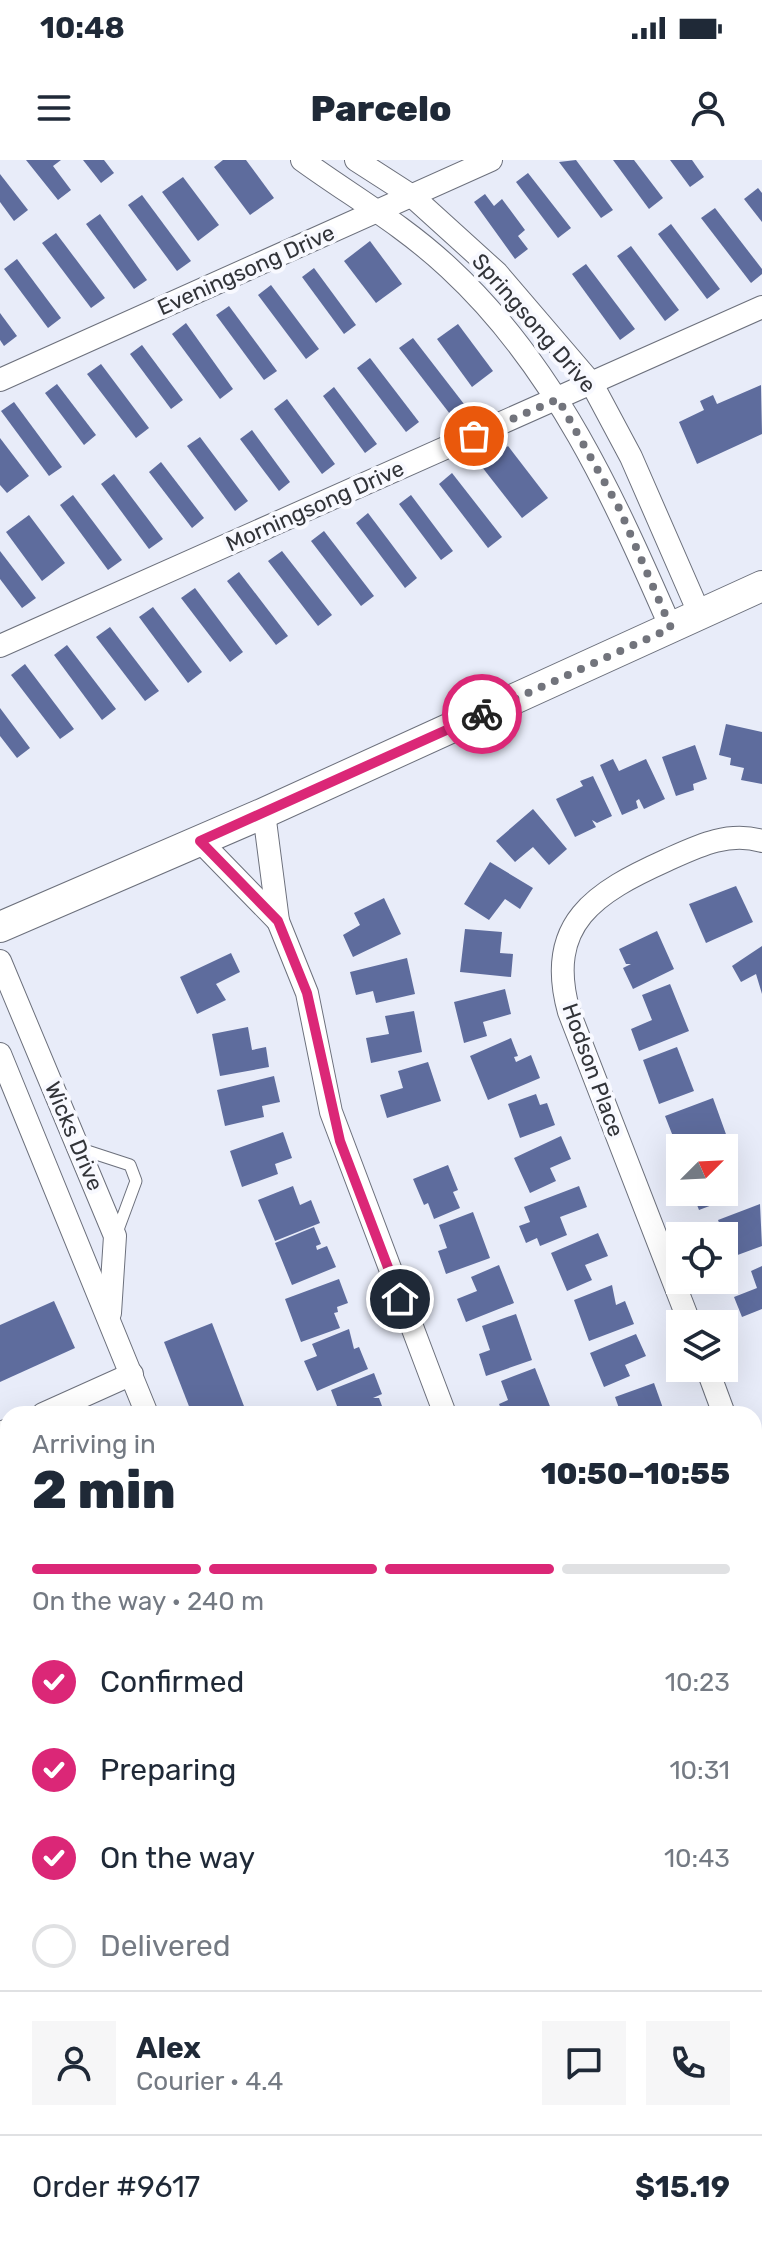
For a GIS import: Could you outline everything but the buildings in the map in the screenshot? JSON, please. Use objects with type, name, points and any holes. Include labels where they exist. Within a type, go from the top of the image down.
[{"type":"main road","points":[[0,927],[264,813],[762,586]]},
{"type":"street","name":"Springsong Drive","points":[[302,160],[380,210],[471,291],[513,336],[558,399],[619,508],[671,628]]},
{"type":"street","name":"Springsong Drive","points":[[356,160],[412,196],[497,273],[592,384],[631,457],[700,615]]},
{"type":"street","name":"Eveningsong Drive","points":[[0,380],[491,160]]},
{"type":"street","name":"Morningsong Drive","points":[[0,646],[762,307]]},
{"type":"street","points":[[264,813],[278,921],[307,993],[331,1112],[442,1406]]},
{"type":"street","name":"Hodson Place","points":[[685,1310],[569,1012],[562,973],[564,953],[582,913],[613,885],[705,843],[738,837],[762,841]]},
{"type":"street","points":[[200,841],[278,921]]},
{"type":"street","name":"Wicks Drive","points":[[0,961],[115,1236],[110,1318]]},
{"type":"street","name":"Wicks Drive","points":[[0,1054],[144,1406]]},
{"type":"street","points":[[61,1406],[132,1374]]},
{"type":"street","points":[[712,1382],[721,1406]]},
{"type":"lane","points":[[79,1149],[130,1165],[136,1181],[115,1236]]},
{"type":"way so far","points":[[474,436],[558,399],[619,508],[671,628],[482,714]]},
{"type":"route","points":[[400,1299],[340,1141],[331,1112],[307,993],[278,921],[200,841],[482,714]]}]
